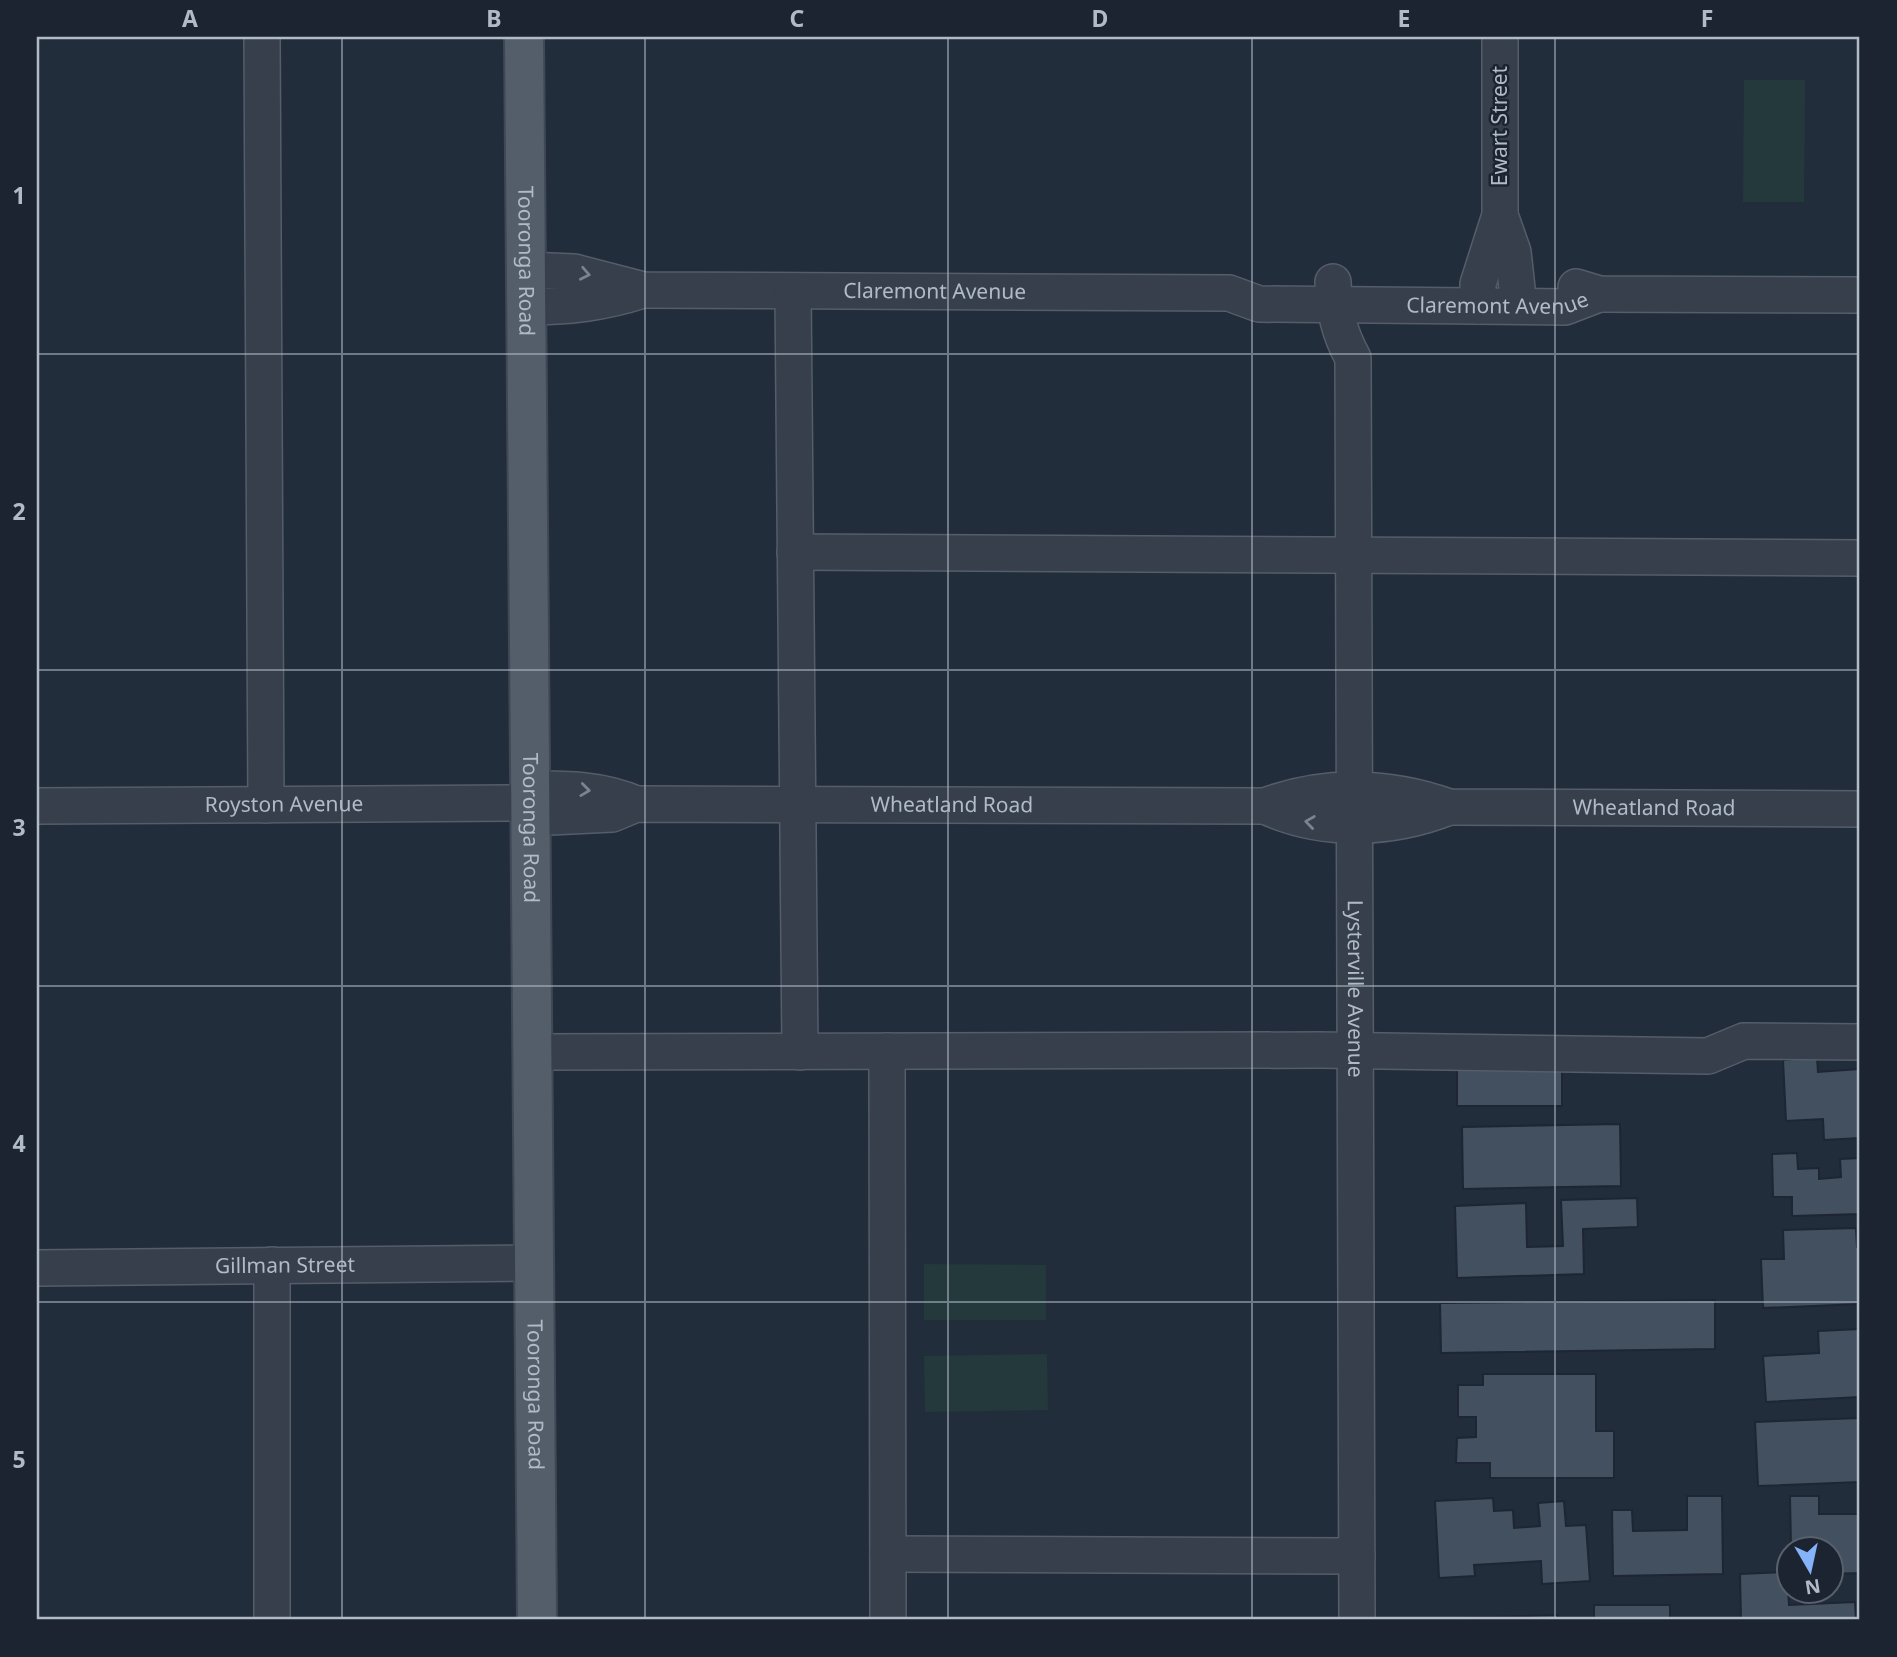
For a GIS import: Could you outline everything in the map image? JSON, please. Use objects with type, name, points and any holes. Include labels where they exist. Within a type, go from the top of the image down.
[{"type":"main road","name":"Tooronga Road","points":[[524,37],[537,1620]]},
{"type":"street","points":[[262,37],[266,805]]},
{"type":"street","name":"Ewart Street","points":[[1478,295],[1500,215],[1500,37]]},
{"type":"street","name":"Ewart Street","points":[[1500,215],[1513,252],[1518,295]]},
{"type":"street","name":"Claremont Avenue","points":[[526,288],[574,272],[643,290],[1228,293],[1259,304],[1333,293],[1518,295],[1566,284],[1599,295],[1860,295]]},
{"type":"street","points":[[793,291],[800,1052]]},
{"type":"street","name":"Lysterville Avenue","points":[[1333,293],[1340,335],[1353,358]]},
{"type":"street","name":"Lysterville Avenue","points":[[1357,1620],[1353,358],[1366,334],[1376,294]]},
{"type":"street","points":[[795,552],[1860,558]]},
{"type":"street","name":"Wheatland Road","points":[[530,803],[572,789],[612,793],[636,804],[1265,807],[1292,796],[1355,807],[1390,791],[1449,807],[1860,809]]},
{"type":"street","name":"Royston Avenue","points":[[37,806],[530,803]]},
{"type":"street","points":[[532,1052],[1355,1051],[1709,1056],[1744,1041],[1860,1042]]},
{"type":"street","points":[[887,1051],[888,1620]]},
{"type":"street","name":"Gillman Street","points":[[37,1268],[534,1263]]},
{"type":"street","points":[[272,1265],[272,1620]]},
{"type":"street","points":[[888,1554],[1357,1556]]},
{"type":"green space","points":[[1744,80],[1805,80],[1804,202],[1743,202]]},
{"type":"green space","points":[[924,1264],[1046,1265],[1046,1320],[924,1320]]},
{"type":"green space","points":[[1047,1354],[1048,1410],[925,1412],[924,1356]]},
{"type":"building","points":[[1817,1057],[1818,1072],[1860,1069],[1860,1138],[1824,1140],[1823,1119],[1786,1121],[1783,1060]]},
{"type":"building","points":[[1457,1060],[1562,1060],[1562,1106],[1457,1106]]},
{"type":"building","points":[[1620,1124],[1621,1186],[1463,1189],[1462,1127]]},
{"type":"building","points":[[1797,1153],[1798,1169],[1819,1168],[1819,1179],[1841,1177],[1840,1159],[1860,1158],[1860,1214],[1792,1216],[1792,1197],[1773,1197],[1772,1154]]},
{"type":"building","points":[[1637,1198],[1638,1227],[1583,1229],[1584,1274],[1457,1278],[1455,1206],[1526,1203],[1527,1247],[1563,1246],[1561,1200]]},
{"type":"building","points":[[1856,1228],[1857,1247],[1860,1247],[1860,1304],[1763,1308],[1761,1259],[1784,1259],[1783,1230]]},
{"type":"building","points":[[1715,1300],[1715,1349],[1441,1353],[1440,1303]]},
{"type":"building","points":[[1860,1329],[1860,1397],[1766,1402],[1763,1356],[1819,1353],[1818,1331]]},
{"type":"building","points":[[1483,1374],[1596,1374],[1596,1431],[1614,1431],[1614,1478],[1490,1478],[1490,1463],[1456,1463],[1457,1438],[1476,1437],[1476,1417],[1458,1417],[1458,1385],[1483,1385]]},
{"type":"building","points":[[1860,1418],[1860,1482],[1758,1486],[1755,1422]]},
{"type":"building","points":[[1687,1496],[1722,1496],[1723,1574],[1613,1576],[1612,1510],[1632,1510],[1633,1531],[1687,1530]]},
{"type":"building","points":[[1790,1496],[1819,1496],[1819,1514],[1860,1514],[1860,1573],[1844,1574],[1844,1534],[1791,1534]]},
{"type":"building","points":[[1493,1498],[1494,1511],[1513,1510],[1514,1528],[1540,1526],[1538,1503],[1564,1501],[1566,1526],[1586,1525],[1590,1581],[1542,1584],[1541,1561],[1474,1565],[1475,1576],[1439,1578],[1435,1501]]},
{"type":"building","points":[[1774,1573],[1774,1604],[1855,1602],[1856,1620],[1741,1620],[1740,1574]]},
{"type":"building","points":[[1594,1605],[1670,1605],[1670,1620],[1594,1620]]},
{"type":"building","points":[[1558,1615],[1558,1620],[1420,1620],[1420,1619]]}]
